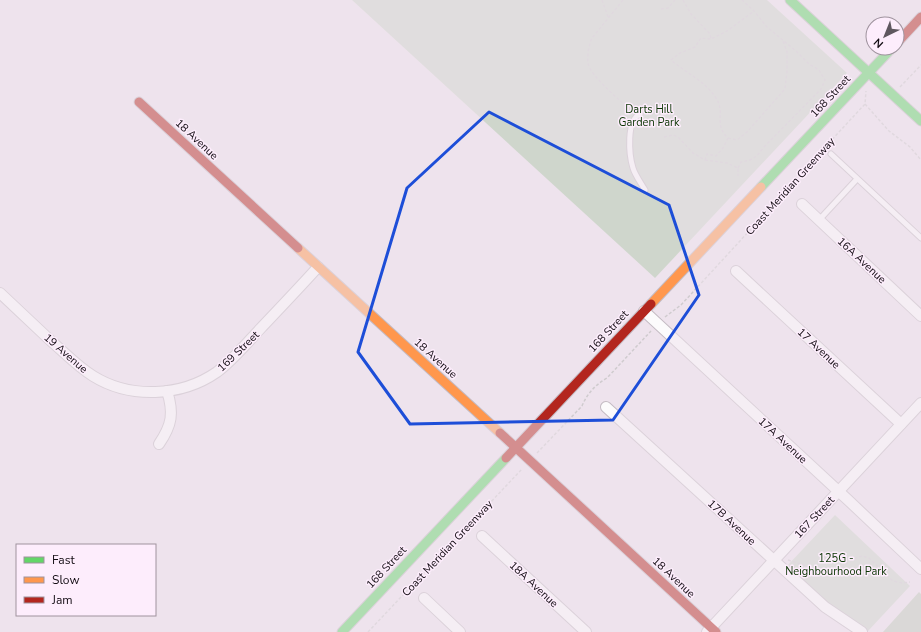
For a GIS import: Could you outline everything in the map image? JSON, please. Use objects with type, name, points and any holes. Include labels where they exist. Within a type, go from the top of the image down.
[{"type":"main road","points":[[790,0],[921,121]]},
{"type":"main road","points":[[905,34],[921,17]]},
{"type":"main road","name":"168 Street","points":[[342,632],[884,56]]},
{"type":"main road","name":"18 Avenue","points":[[139,102],[318,268],[515,447],[711,630]]},
{"type":"street","name":"16A Avenue","points":[[802,204],[921,316]]},
{"type":"street","name":"169 Street","points":[[168,391],[204,379],[226,365],[318,268]]},
{"type":"street","name":"17 Avenue","points":[[736,271],[901,424]]},
{"type":"street","name":"19 Avenue","points":[[0,293],[74,362],[94,376],[117,387],[130,390],[142,392],[168,391]]},
{"type":"street","name":"17A Avenue","points":[[644,311],[921,569]]},
{"type":"street","points":[[159,444],[167,432],[171,418],[171,403],[168,391]]},
{"type":"street","name":"167 Street","points":[[711,630],[773,561],[921,403]]},
{"type":"street","name":"17B Avenue","points":[[606,407],[825,607],[862,632]]},
{"type":"street","name":"18A Avenue","points":[[482,536],[586,632]]},
{"type":"street","points":[[424,598],[460,632]]},
{"type":"lane","points":[[638,115],[630,135],[629,143],[633,168],[645,190]]},
{"type":"lane","points":[[831,154],[921,238]]},
{"type":"lane","points":[[818,220],[857,179]]},
{"type":"path","points":[[602,0],[608,18]]},
{"type":"path","points":[[623,0],[592,38],[589,45],[588,63],[592,72],[638,115]]},
{"type":"path","points":[[661,9],[668,8],[675,0]]},
{"type":"path","points":[[683,0],[690,14],[710,34],[711,39]]},
{"type":"path","points":[[738,176],[738,168],[741,162],[757,157],[764,147],[821,89],[825,80],[819,70],[809,64],[767,27],[754,11],[742,0]]},
{"type":"path","points":[[754,11],[727,31],[711,39],[701,38],[695,47],[680,53],[671,60],[694,76],[716,98],[720,107],[720,125],[722,132],[728,138],[737,140],[748,132],[785,89],[787,71],[786,52],[782,39]]},
{"type":"path","points":[[900,87],[921,65]]},
{"type":"path","name":"Coast Meridian Greenway","points":[[669,313],[681,305],[751,229],[755,227],[780,201],[787,188],[865,104],[866,91],[869,88]]},
{"type":"path","points":[[865,104],[889,131],[910,147],[921,160]]},
{"type":"path","points":[[664,137],[673,135],[678,137],[693,153],[705,160],[727,163],[738,168]]},
{"type":"path","points":[[705,160],[707,154],[716,156],[723,148],[728,138]]},
{"type":"path","points":[[787,188],[791,192]]},
{"type":"path","points":[[534,456],[582,406],[586,396],[598,384],[607,378],[647,336]]},
{"type":"path","name":"Coast Meridian Greenway","points":[[368,632],[523,467]]},
{"type":"path","points":[[788,560],[816,569],[825,576],[836,571],[853,559],[862,556],[869,558],[893,581],[902,583],[910,582]]},
{"type":"highlighted area","points":[[489,112],[669,205],[699,295],[613,420],[410,424],[358,352],[407,188]]},
{"type":"green space","name":"Darts Hill Garden Park","points":[[352,0],[767,0],[847,73],[655,278]]},
{"type":"green space","name":"125G - Neighbourhood Park","points":[[835,515],[910,586],[868,631],[831,606],[787,566]]},
{"type":"green space","points":[[919,592],[921,594],[921,632],[883,632]]},
{"type":"traffic: fast","points":[[790,0],[921,121]]},
{"type":"traffic: fast","points":[[761,187],[884,56]]},
{"type":"traffic: fast","points":[[342,632],[506,458]]},
{"type":"traffic: slow","points":[[651,304],[761,187]]},
{"type":"traffic: slow","points":[[298,248],[500,433]]},
{"type":"traffic: jam","points":[[905,34],[921,17]]},
{"type":"traffic: jam","points":[[139,102],[298,248]]},
{"type":"traffic: jam","points":[[506,458],[651,304]]},
{"type":"traffic: jam","points":[[500,433],[716,632]]}]
